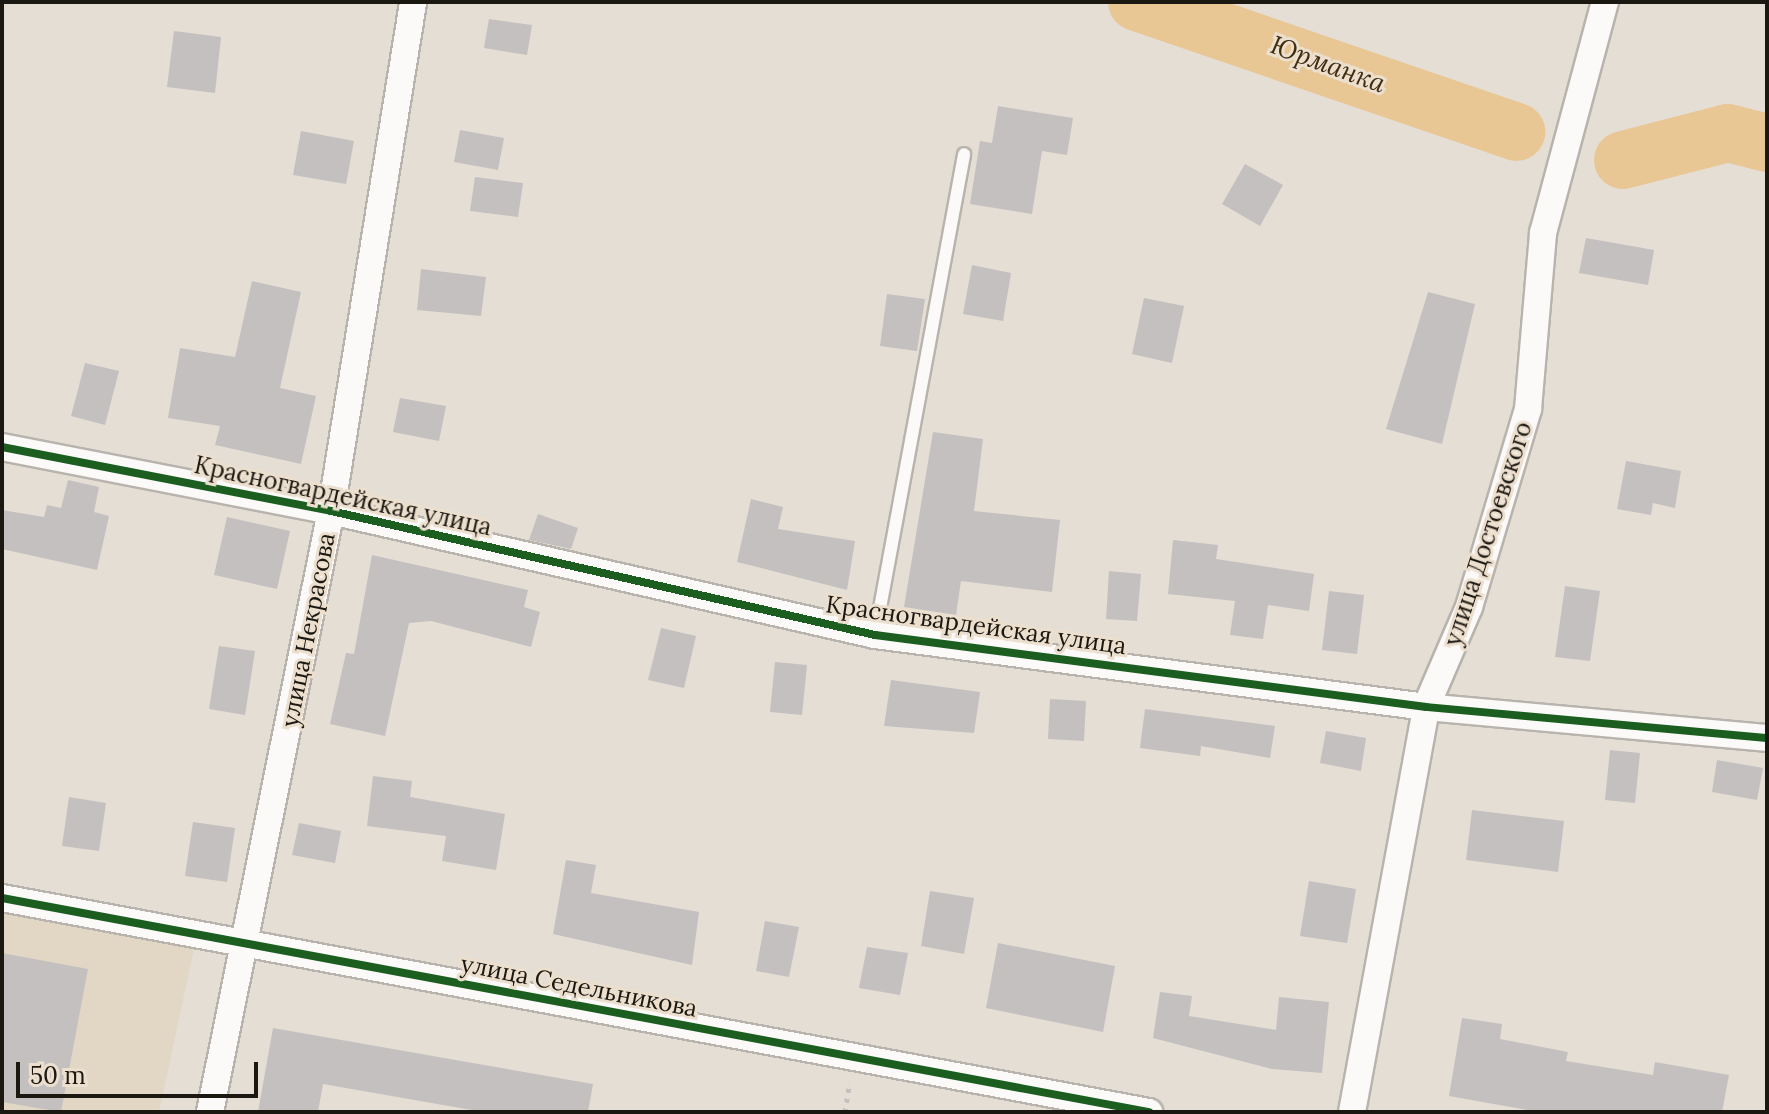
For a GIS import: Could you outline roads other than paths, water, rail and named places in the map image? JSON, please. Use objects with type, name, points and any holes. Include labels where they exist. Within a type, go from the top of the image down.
[{"type":"street","name":"улица Некрасова","points":[[210,1112],[247,943],[331,511],[413,2]]},
{"type":"street","name":"улица Достоевского","points":[[1352,1112],[1426,707],[1469,607],[1528,409],[1543,233],[1605,2]]},
{"type":"street","name":"Красногвардейская улица","points":[[2,447],[331,511],[875,635],[1426,707],[1767,738]]},
{"type":"street","name":"улица Седельникова","points":[[2,898],[1149,1112]]},
{"type":"lane","points":[[875,635],[964,154]]},
{"type":"waterway","name":"Юрманка","points":[[1137,2],[1516,132]]},
{"type":"waterway","name":"Юрманка","points":[[1623,160],[1728,133],[1767,143]]}]
